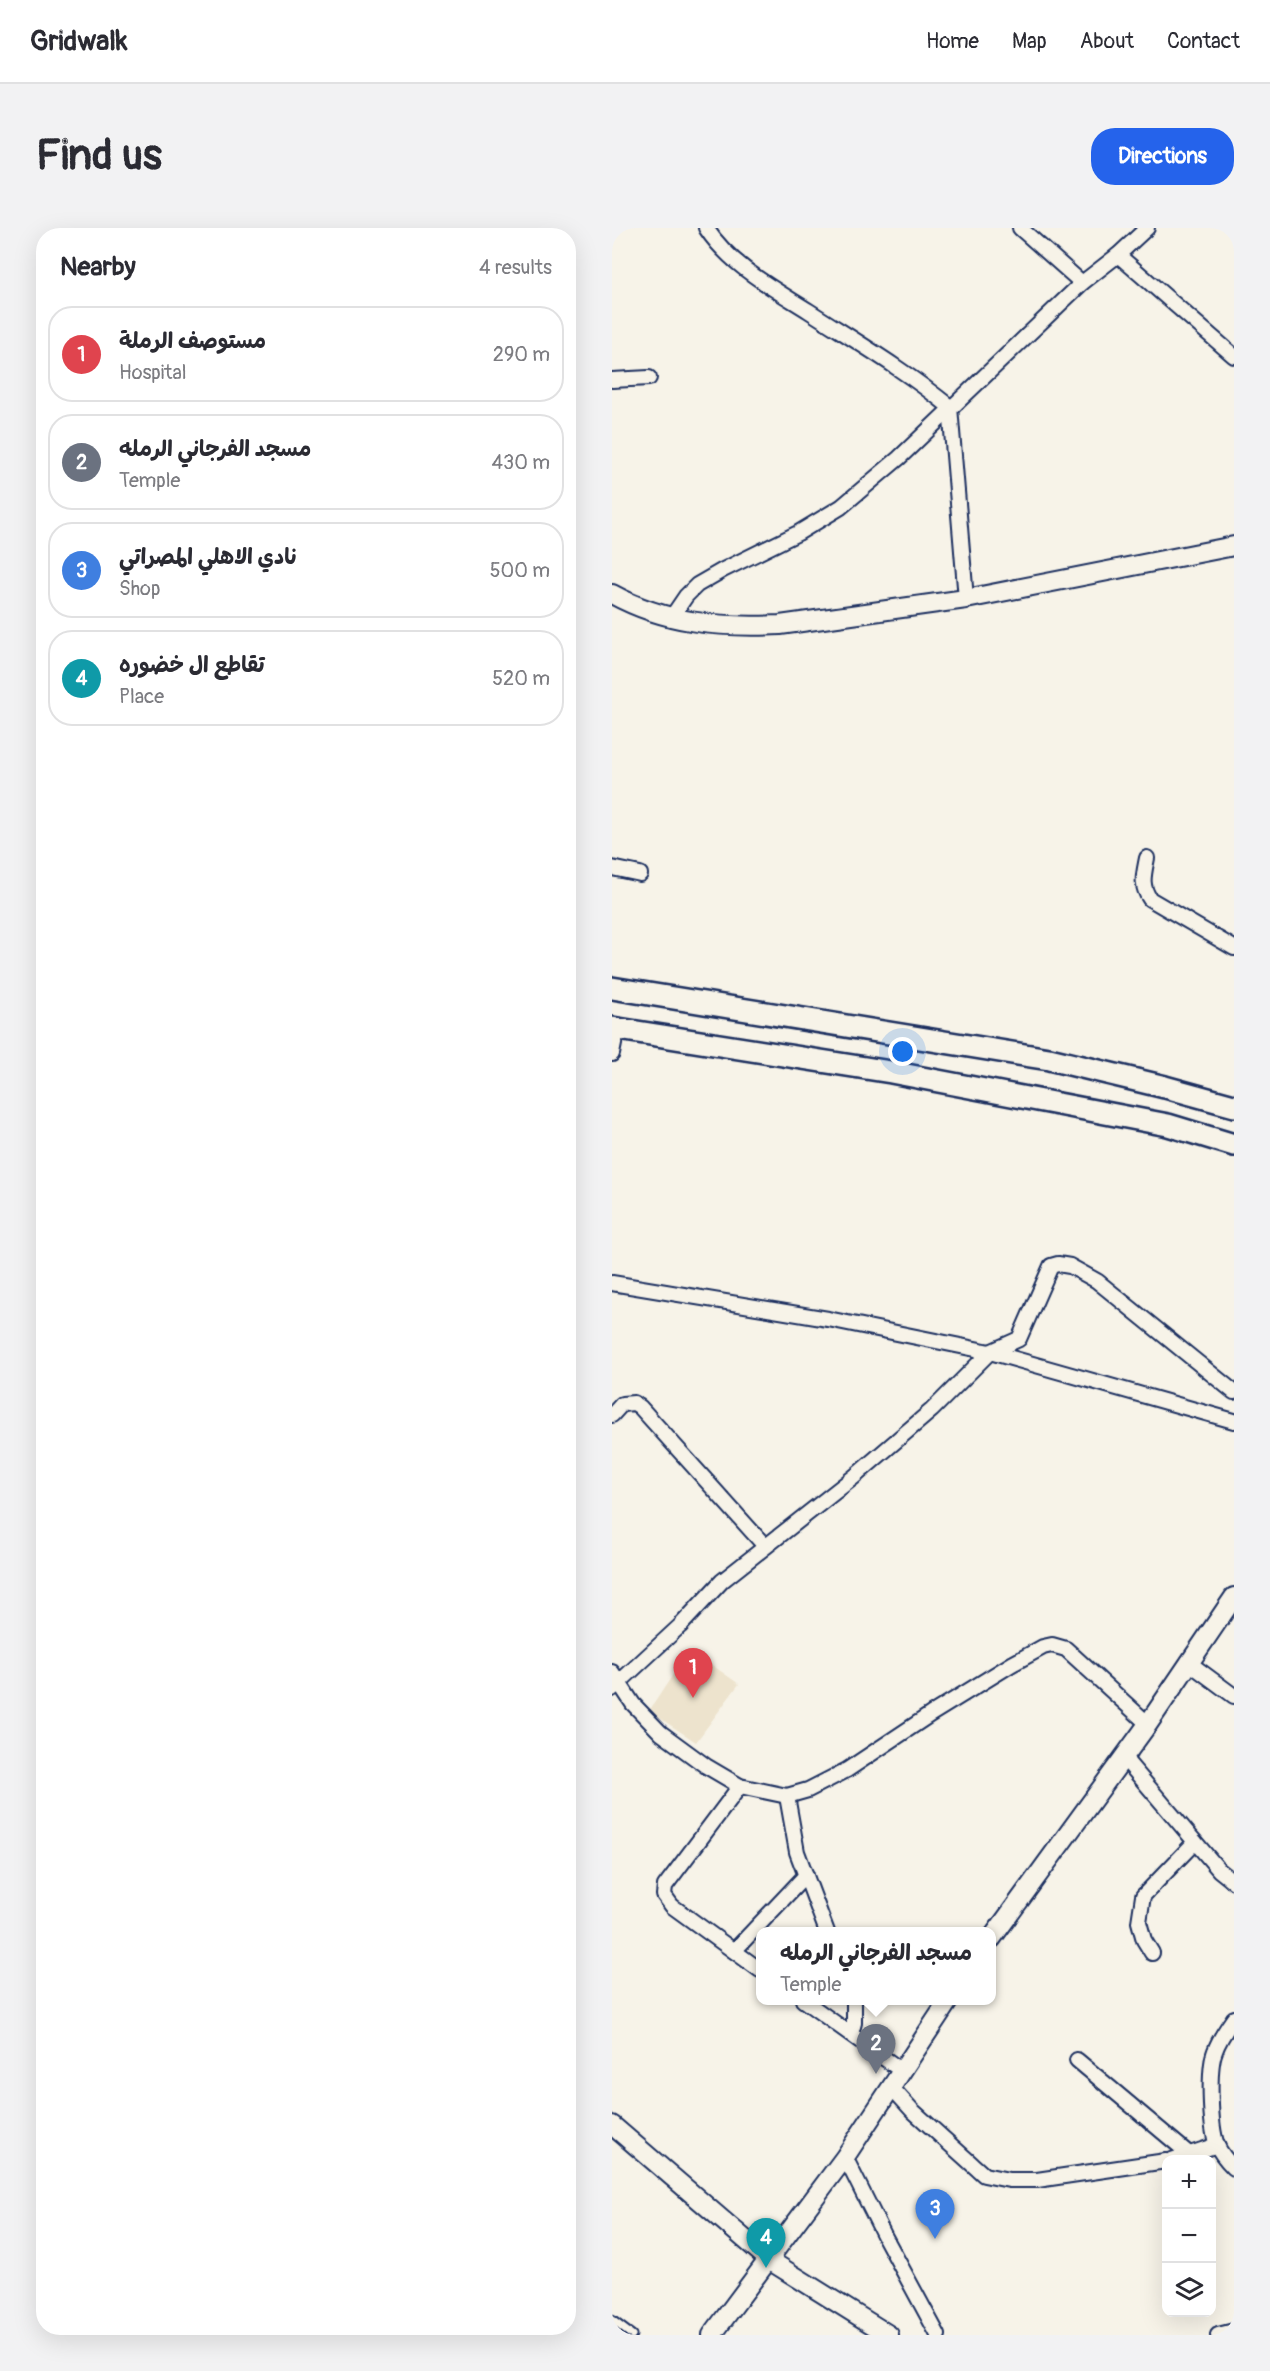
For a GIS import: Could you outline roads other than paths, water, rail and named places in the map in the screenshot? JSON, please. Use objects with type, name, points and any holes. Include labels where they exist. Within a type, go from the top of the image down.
[{"type":"main road","points":[[612,988],[1049,1059],[1234,1106]]},
{"type":"main road","points":[[614,1028],[891,1072],[1168,1125],[1234,1145]]},
{"type":"street","points":[[706,228],[730,258],[749,272],[919,381],[950,407],[966,599]]},
{"type":"street","points":[[1020,228],[1082,283]]},
{"type":"street","points":[[671,618],[686,596],[697,585],[798,533],[841,507],[899,458],[1082,283],[1118,255],[1147,228]]},
{"type":"street","points":[[1118,255],[1234,356]]},
{"type":"street","points":[[612,380],[649,378]]},
{"type":"street","points":[[612,594],[671,618],[697,624],[750,627],[780,625],[966,599],[1234,546]]},
{"type":"street","points":[[1147,858],[1143,880],[1145,892],[1150,899],[1234,948]]},
{"type":"street","points":[[612,868],[640,874]]},
{"type":"street","points":[[612,1054],[614,1028]]},
{"type":"street","points":[[1148,1724],[1066,1649],[1052,1645],[1043,1647],[1012,1664],[847,1770],[808,1790],[787,1796],[740,1786],[706,1766],[661,1732],[614,1681],[680,1626],[722,1581],[854,1477],[932,1410],[990,1352],[1019,1339],[1049,1268],[1053,1265],[1063,1264],[1078,1269],[1097,1281],[1234,1392]]},
{"type":"street","points":[[612,1283],[828,1319],[990,1352],[1234,1421]]},
{"type":"street","points":[[612,1415],[622,1404],[634,1403],[640,1407],[765,1546]]},
{"type":"street","points":[[996,1933],[1124,1758],[1234,1597]]},
{"type":"street","points":[[1188,1662],[1234,1696]]},
{"type":"street","points":[[1124,1758],[1219,1870],[1234,1882]]},
{"type":"street","points":[[740,1786],[664,1886],[664,1892],[672,1906],[756,1967]]},
{"type":"street","points":[[787,1796],[794,1840],[826,1927]]},
{"type":"street","points":[[1152,1953],[1144,1940],[1139,1922],[1143,1896],[1195,1842]]},
{"type":"street","points":[[757,1927],[806,1875]]},
{"type":"street","points":[[734,1951],[756,1928]]},
{"type":"street","points":[[809,2005],[902,2071]]},
{"type":"street","points":[[851,2034],[854,2024],[854,2005]]},
{"type":"street","points":[[712,2335],[845,2157],[946,2005]]},
{"type":"street","points":[[1234,2018],[1215,2051],[1211,2065],[1212,2117],[1217,2145],[1234,2168]]},
{"type":"street","points":[[1077,2060],[1190,2154]]},
{"type":"street","points":[[892,2088],[912,2110],[976,2168],[995,2179],[1037,2180],[1162,2162]]},
{"type":"street","points":[[612,2125],[769,2260],[889,2335]]},
{"type":"street","points":[[1187,2155],[1217,2145]]},
{"type":"street","points":[[845,2157],[885,2238],[938,2335]]},
{"type":"street","points":[[1218,2335],[1234,2331]]},
{"type":"lane","points":[[612,2320],[632,2335]]},
{"type":"place","name":"مستوصف الرملة","points":[[693,1698]]},
{"type":"place","name":"مسجد الفرجاني الرمله","points":[[876,2074]]},
{"type":"place","name":"نادي الاهلي المصراتي","points":[[935,2239]]},
{"type":"place","name":"تقاطع ال خضوره","points":[[766,2268]]}]
